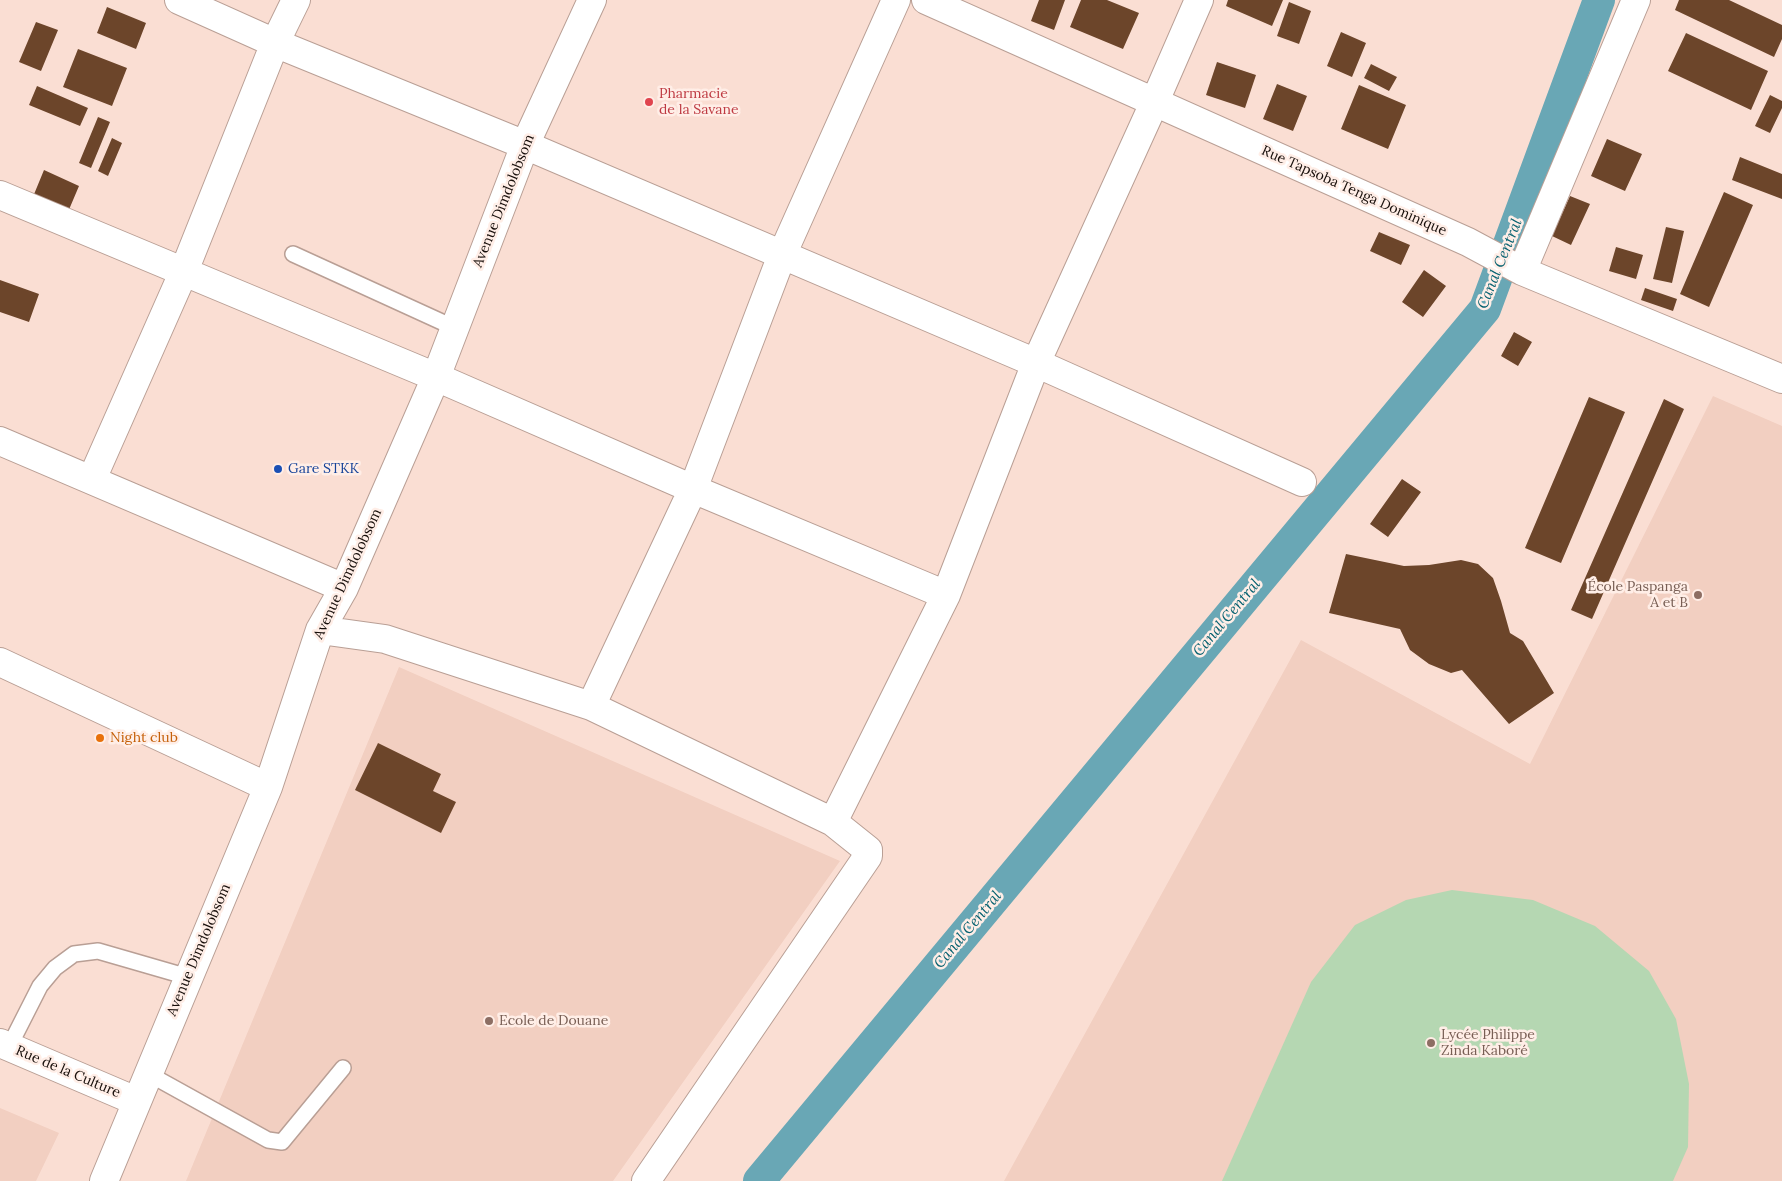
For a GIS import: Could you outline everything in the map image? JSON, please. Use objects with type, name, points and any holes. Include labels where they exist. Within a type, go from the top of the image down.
[{"type":"street","points":[[179,0],[275,43],[526,145],[1036,363],[1302,482]]},
{"type":"street","points":[[92,479],[184,271],[275,43],[296,0]]},
{"type":"street","name":"Avenue Dimdolobsom","points":[[104,1181],[147,1073],[268,787],[320,630],[344,588],[436,376],[526,145],[592,0]]},
{"type":"street","points":[[591,706],[693,490],[782,255],[896,0]]},
{"type":"street","name":"Rue Tapsoba Tenga Dominique","points":[[926,0],[1468,242],[1522,270],[1782,379]]},
{"type":"street","points":[[833,822],[946,595],[1036,363],[1199,0]]},
{"type":"street","points":[[1522,270],[1636,0]]},
{"type":"street","points":[[0,195],[436,376],[693,490],[946,595]]},
{"type":"street","points":[[0,440],[344,588]]},
{"type":"street","points":[[320,630],[385,639],[591,706],[833,822],[868,850],[868,856],[646,1181]]},
{"type":"street","points":[[0,662],[268,787]]},
{"type":"street","name":"Rue de la Culture","points":[[4,1045],[136,1101]]},
{"type":"lane","points":[[293,254],[455,328]]},
{"type":"lane","points":[[4,1045],[40,986],[55,968],[74,954],[98,952],[188,977]]},
{"type":"lane","points":[[147,1073],[268,1140],[282,1142],[343,1068]]},
{"type":"shaded area","name":"Lycée Philippe Zinda Kaboré","points":[[1713,396],[1782,426],[1782,1181],[1004,1181],[1301,640],[1530,764]]},
{"type":"shaded area","name":"Ecole de Douane","points":[[399,667],[840,861],[613,1181],[186,1181]]},
{"type":"shaded area","points":[[0,1108],[59,1133],[36,1181],[0,1181]]},
{"type":"green space","points":[[1452,890],[1533,900],[1595,926],[1649,971],[1676,1019],[1689,1084],[1688,1147],[1673,1181],[1222,1181],[1311,982],[1355,925],[1406,900]]},
{"type":"building","points":[[1039,0],[1065,0],[1054,30],[1031,21]]},
{"type":"building","points":[[1081,0],[1107,0],[1139,13],[1123,49],[1070,27]]},
{"type":"building","points":[[1228,0],[1283,0],[1272,26],[1226,6]]},
{"type":"building","points":[[1679,0],[1729,0],[1782,25],[1782,39],[1774,57],[1675,10]]},
{"type":"building","points":[[1289,2],[1311,11],[1299,44],[1277,36]]},
{"type":"building","points":[[107,7],[146,23],[136,49],[97,33]]},
{"type":"building","points":[[36,22],[58,30],[41,71],[19,62]]},
{"type":"building","points":[[1341,32],[1366,43],[1352,77],[1327,66]]},
{"type":"building","points":[[1686,33],[1768,71],[1751,110],[1668,71]]},
{"type":"building","points":[[78,49],[127,68],[112,106],[63,87]]},
{"type":"building","points":[[1217,62],[1256,75],[1245,108],[1206,95]]},
{"type":"building","points":[[1371,64],[1397,77],[1389,91],[1364,78]]},
{"type":"building","points":[[1277,84],[1307,96],[1293,131],[1263,119]]},
{"type":"building","points":[[1359,85],[1406,105],[1388,149],[1341,129]]},
{"type":"building","points":[[37,86],[88,108],[80,126],[29,105]]},
{"type":"building","points":[[1770,95],[1782,101],[1782,108],[1770,133],[1755,126]]},
{"type":"building","points":[[98,117],[110,122],[91,168],[79,163]]},
{"type":"building","points":[[112,138],[122,143],[108,176],[98,171]]},
{"type":"building","points":[[1607,139],[1642,154],[1625,191],[1591,176]]},
{"type":"building","points":[[1740,157],[1782,174],[1782,199],[1732,180]]},
{"type":"building","points":[[44,170],[79,186],[65,219],[30,204]]},
{"type":"building","points":[[1724,192],[1753,205],[1709,307],[1680,294]]},
{"type":"building","points":[[1570,196],[1590,204],[1571,245],[1552,236]]},
{"type":"building","points":[[1666,227],[1684,231],[1672,283],[1653,279]]},
{"type":"building","points":[[1379,232],[1410,245],[1401,265],[1370,251]]},
{"type":"building","points":[[1616,247],[1643,255],[1636,279],[1609,271]]},
{"type":"building","points":[[1424,270],[1446,286],[1423,317],[1402,302]]},
{"type":"building","points":[[0,280],[39,294],[29,322],[0,312]]},
{"type":"building","points":[[1645,288],[1677,299],[1673,311],[1641,300]]},
{"type":"building","points":[[1514,332],[1532,342],[1518,366],[1501,356]]},
{"type":"building","points":[[1589,397],[1625,412],[1561,563],[1525,548]]},
{"type":"building","points":[[1664,399],[1684,409],[1592,619],[1571,610]]},
{"type":"building","points":[[1402,479],[1421,492],[1388,537],[1370,524]]},
{"type":"building","points":[[1346,554],[1404,566],[1429,565],[1461,560],[1478,564],[1493,578],[1510,633],[1523,641],[1554,693],[1509,724],[1462,670],[1451,673],[1429,664],[1410,650],[1400,629],[1329,613]]},
{"type":"building","points":[[378,743],[441,774],[433,791],[456,802],[441,833],[355,790]]},
{"type":"waterway","name":"Canal Central","points":[[759,1181],[1485,309],[1599,0]]},
{"type":"place","name":"Pharmacie de la Savane","points":[[649,102]]},
{"type":"place","name":"Gare STKK","points":[[278,469]]},
{"type":"place","name":"École Paspanga A et B","points":[[1698,595]]},
{"type":"place","name":"Night club","points":[[100,738]]},
{"type":"place","name":"Ecole de Douane","points":[[489,1021]]},
{"type":"place","name":"Lycée Philippe Zinda Kaboré","points":[[1431,1043]]}]
